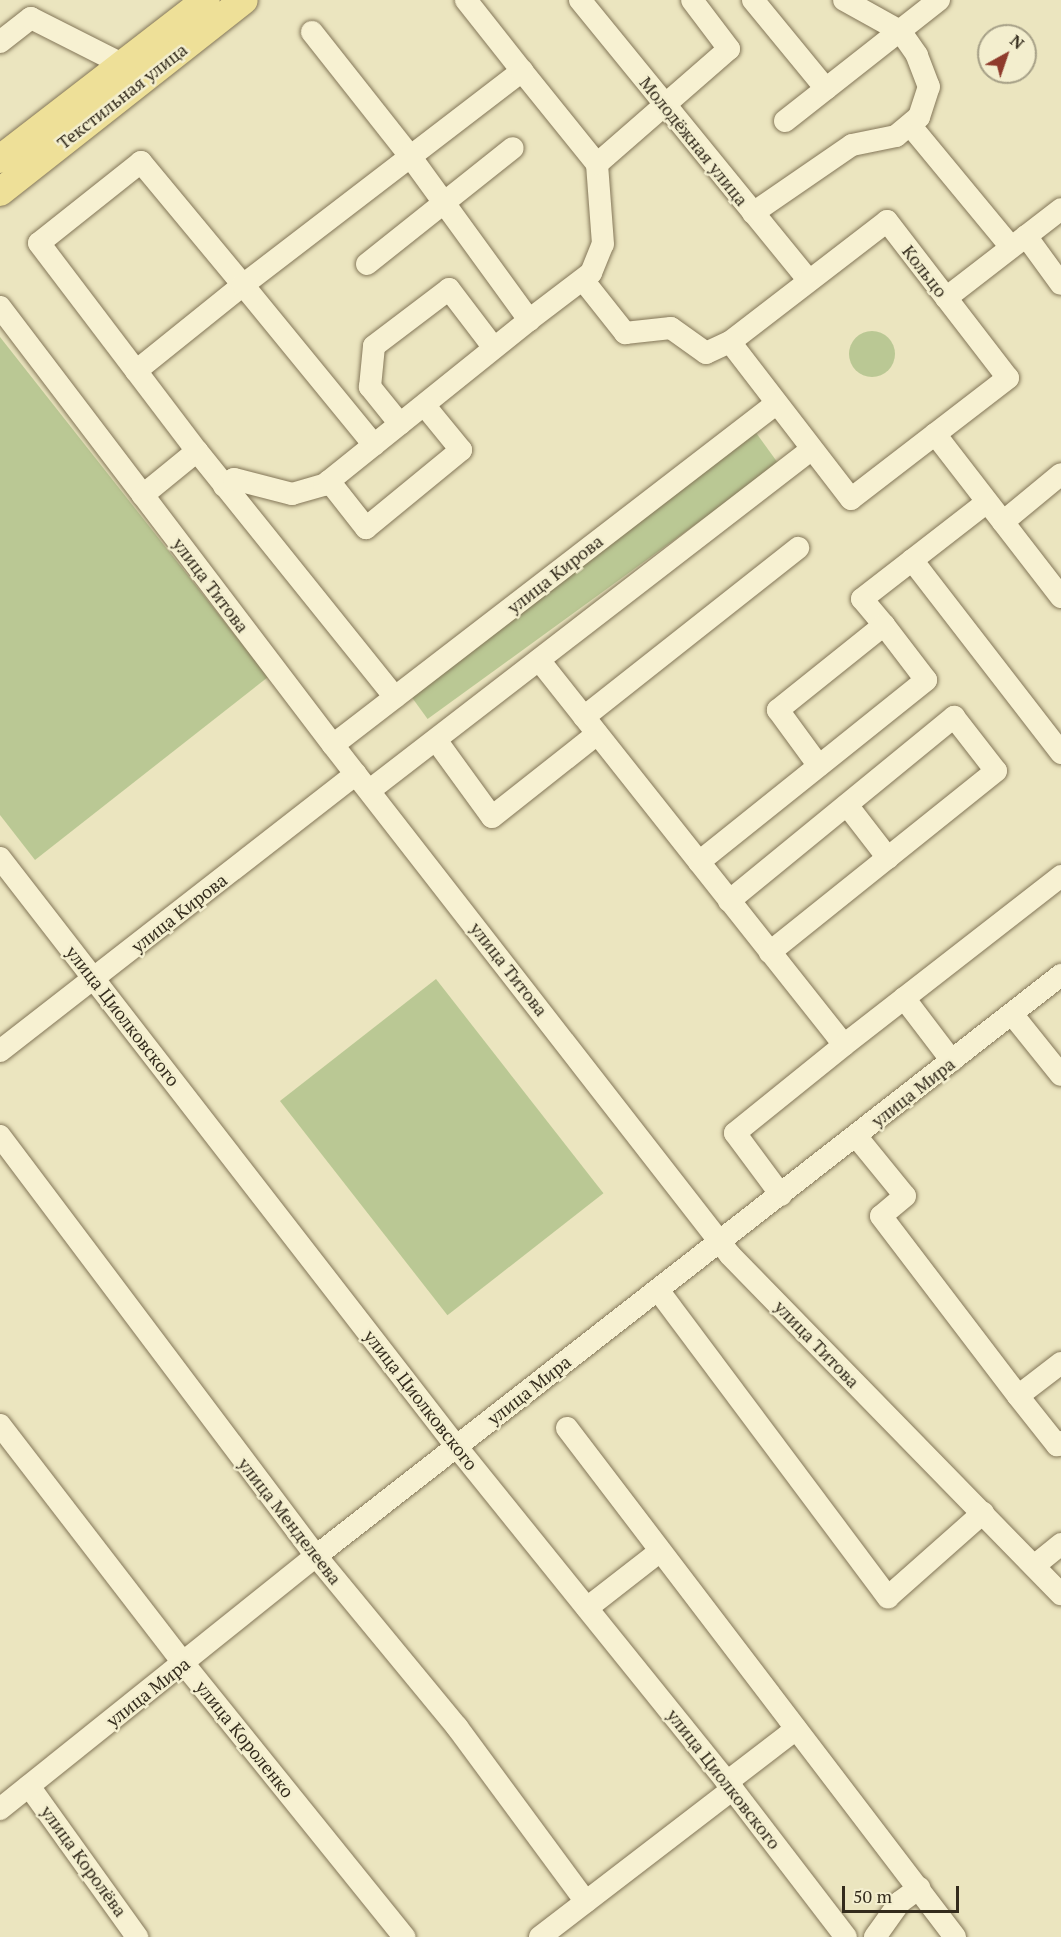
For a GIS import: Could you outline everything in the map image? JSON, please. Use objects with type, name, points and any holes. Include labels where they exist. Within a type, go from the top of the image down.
[{"type":"main road","name":"Текстильная улица","points":[[0,159],[206,0]]},
{"type":"main road","name":"Текстильная улица","points":[[0,192],[244,0]]},
{"type":"street","points":[[225,486],[234,479],[292,494],[329,481],[591,273],[603,244],[597,164],[466,0]]},
{"type":"street","name":"Молодёжная улица","points":[[580,0],[809,282]]},
{"type":"street","points":[[597,164],[729,49],[692,0]]},
{"type":"street","points":[[753,0],[826,89]]},
{"type":"street","points":[[753,213],[852,145],[896,136],[919,117],[929,87],[917,55],[900,31],[844,0]]},
{"type":"street","points":[[785,121],[939,0]]},
{"type":"street","points":[[0,42],[31,18],[122,64]]},
{"type":"street","points":[[312,33],[410,156],[530,320]]},
{"type":"street","points":[[136,371],[243,285],[522,71]]},
{"type":"street","points":[[910,124],[1061,284]]},
{"type":"street","points":[[367,264],[513,148]]},
{"type":"street","points":[[374,445],[141,162],[39,243],[197,451],[395,698]]},
{"type":"street","points":[[946,298],[1061,209]]},
{"type":"street","name":"Кольцо","points":[[887,221],[946,298],[1008,378],[851,499],[730,342],[887,221]]},
{"type":"street","points":[[583,280],[626,333],[671,328],[706,353],[730,342]]},
{"type":"street","points":[[400,424],[370,387],[374,346],[449,289],[494,348]]},
{"type":"street","name":"улица Титова","points":[[0,307],[333,745],[721,1242],[1061,1594]]},
{"type":"street","name":"улица Кирова","points":[[333,745],[777,403]]},
{"type":"street","points":[[329,481],[366,528],[461,450],[425,406]]},
{"type":"street","points":[[935,434],[1061,597]]},
{"type":"street","name":"улица Кирова","points":[[0,1051],[363,782],[436,740],[812,449]]},
{"type":"street","points":[[143,495],[197,451]]},
{"type":"street","points":[[1003,522],[1061,474]]},
{"type":"street","points":[[699,862],[926,680],[862,599],[987,502]]},
{"type":"street","points":[[436,740],[492,817],[590,725],[798,548]]},
{"type":"street","points":[[912,560],[1061,753]]},
{"type":"street","points":[[819,766],[778,710],[884,625]]},
{"type":"street","points":[[539,660],[844,1045]]},
{"type":"street","points":[[729,901],[954,717],[996,771],[770,952]]},
{"type":"street","points":[[847,805],[888,858]]},
{"type":"street","name":"улица Циолковского","points":[[0,858],[456,1446],[730,1785],[838,1934]]},
{"type":"street","points":[[782,1195],[735,1133],[1061,876]]},
{"type":"street","name":"улица Мира","points":[[0,1809],[184,1664],[316,1556],[782,1195],[1061,975]]},
{"type":"street","points":[[904,998],[952,1061]]},
{"type":"street","points":[[1012,1014],[1061,1075]]},
{"type":"street","name":"улица Менделеева","points":[[0,1136],[316,1556],[457,1727],[586,1902]]},
{"type":"street","points":[[856,1136],[905,1196],[881,1216],[1057,1445],[1061,1442]]},
{"type":"street","points":[[658,1290],[888,1596],[982,1513]]},
{"type":"street","points":[[1018,1396],[1061,1363]]},
{"type":"street","name":"улица Короленко","points":[[0,1425],[184,1664],[404,1937]]},
{"type":"street","points":[[567,1428],[659,1552],[955,1937]]},
{"type":"street","points":[[1034,1566],[1061,1544]]},
{"type":"street","points":[[587,1608],[659,1552]]},
{"type":"street","points":[[540,1937],[730,1785],[796,1729]]},
{"type":"street","name":"улица Королёва","points":[[29,1786],[137,1937]]},
{"type":"street","points":[[875,1937],[900,1902],[918,1888]]},
{"type":"green space","points":[[872,331],[888,338],[895,354],[888,370],[872,377],[856,370],[849,354],[856,338]]},
{"type":"green space","points":[[0,337],[268,677],[35,860],[0,815]]},
{"type":"green space","points":[[754,430],[779,464],[428,719],[403,685]]},
{"type":"green space","points":[[436,979],[603,1193],[447,1315],[280,1101]]}]
